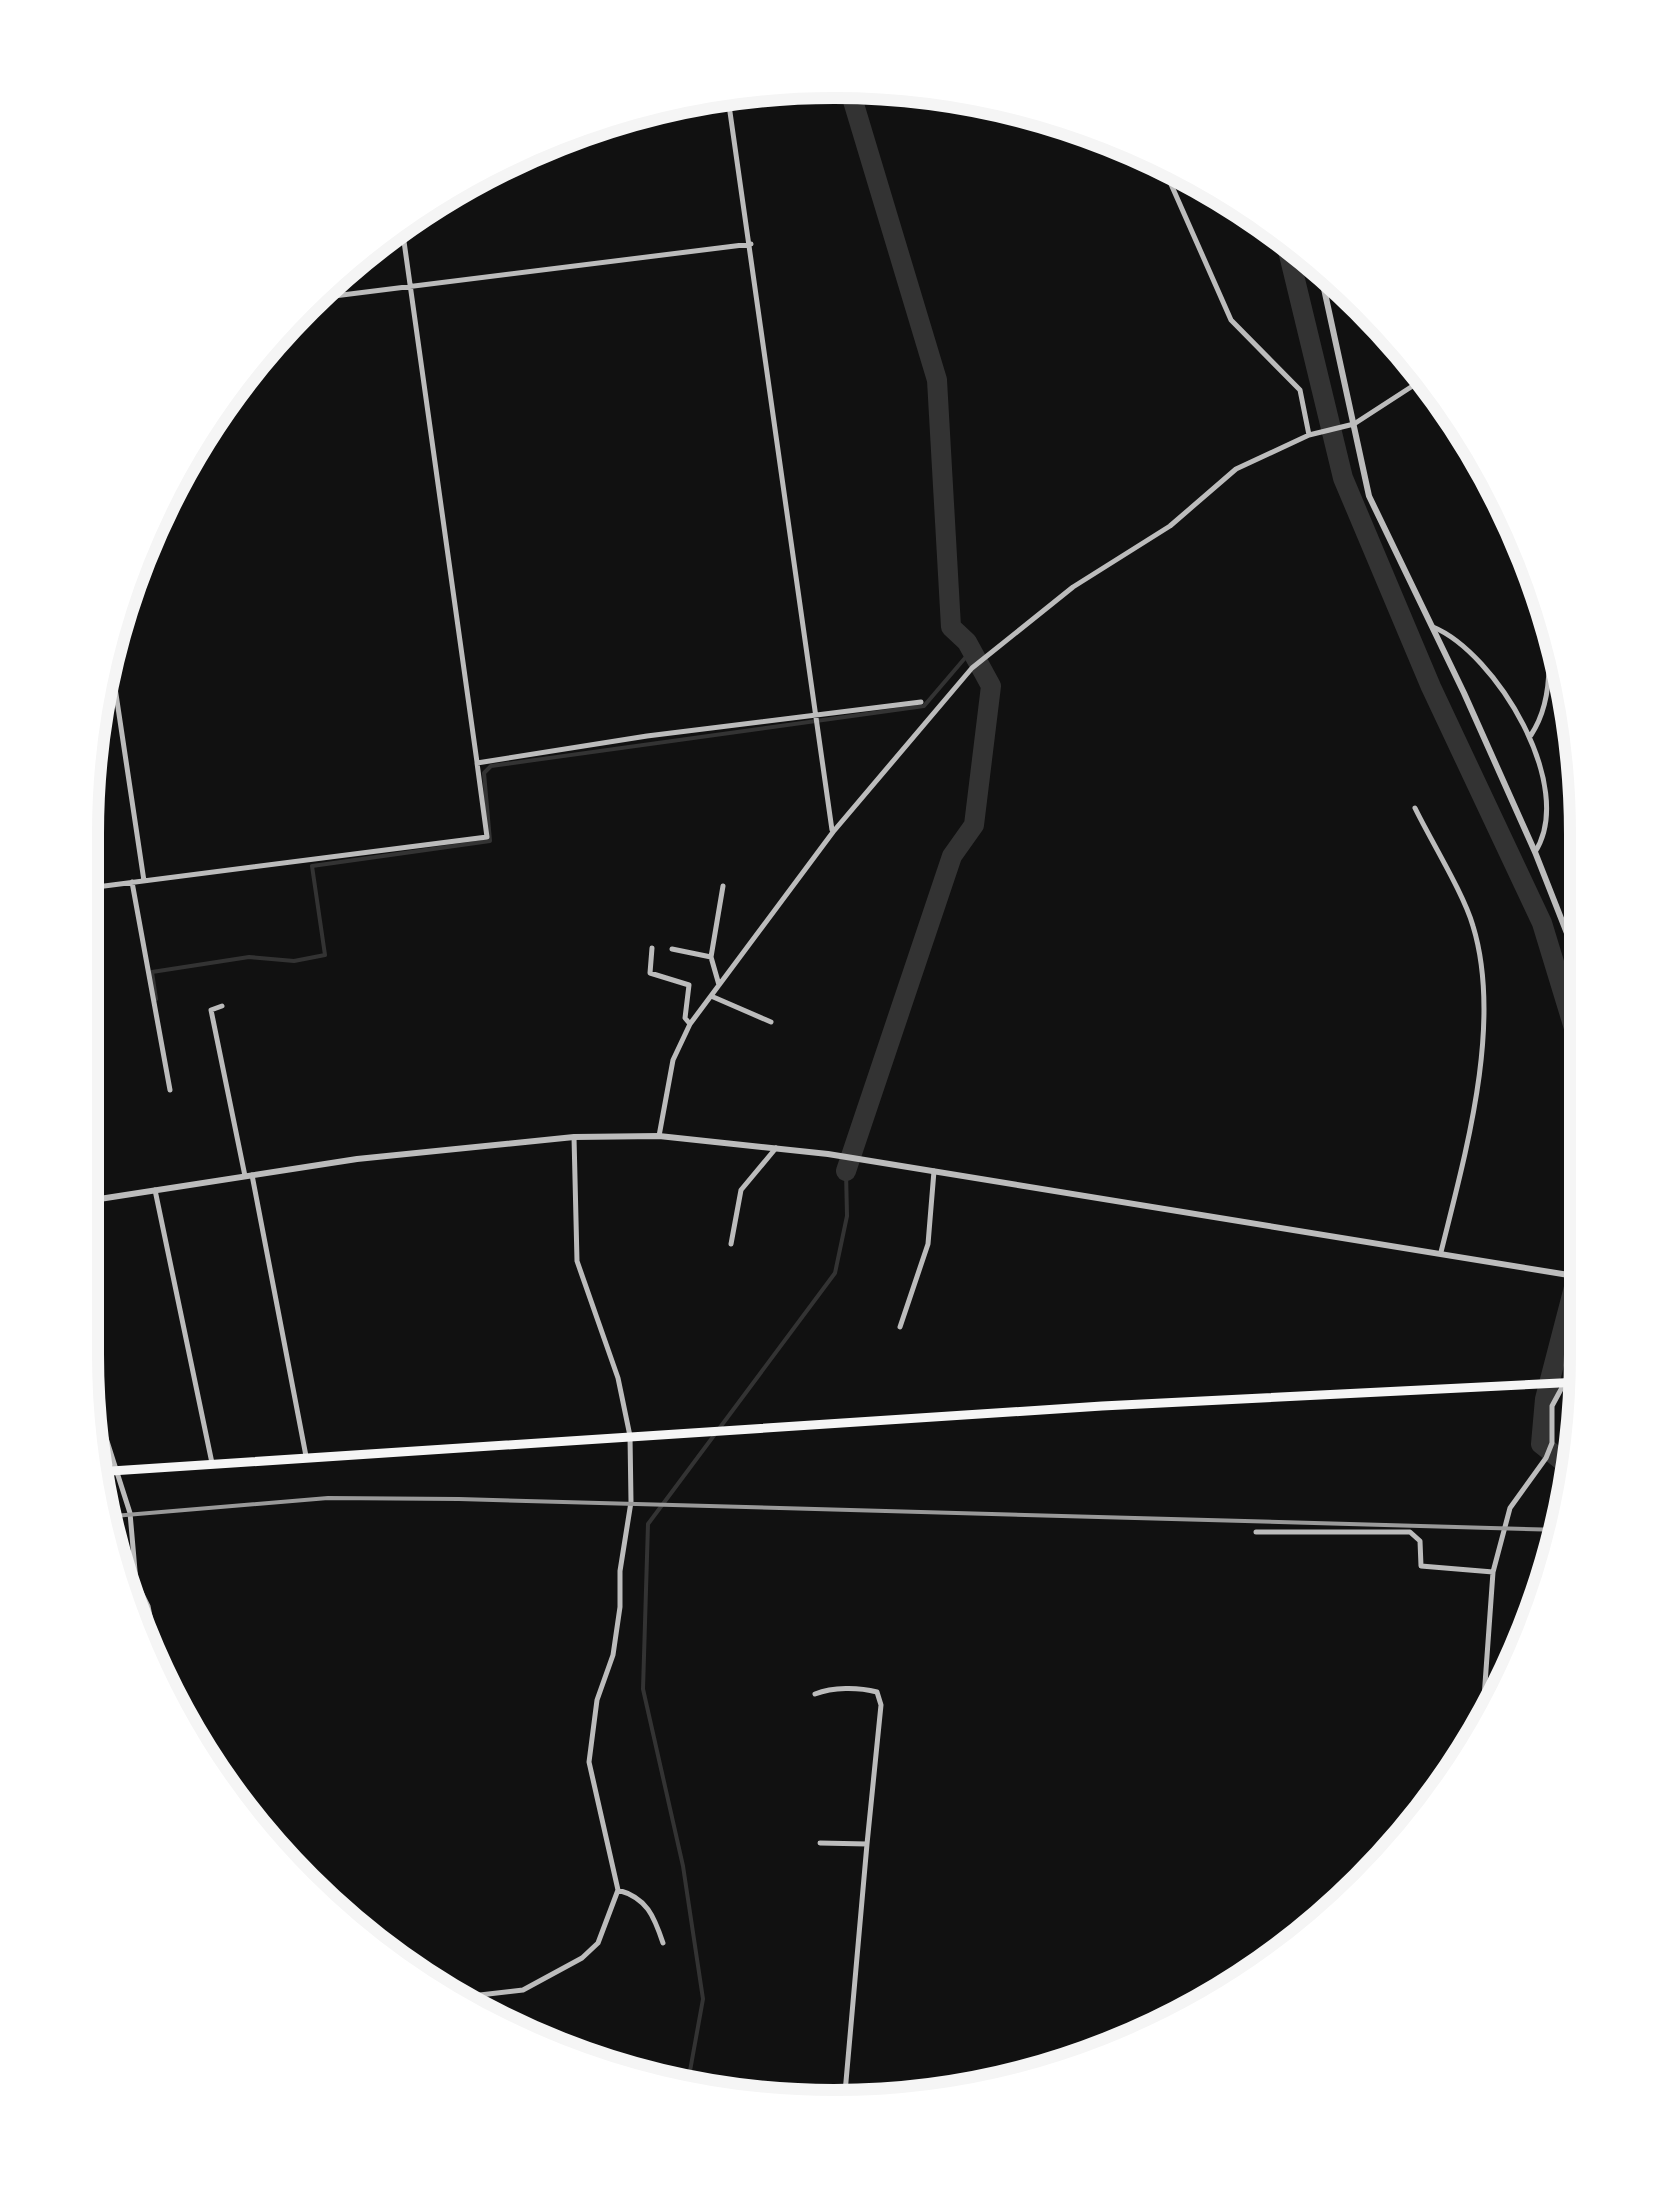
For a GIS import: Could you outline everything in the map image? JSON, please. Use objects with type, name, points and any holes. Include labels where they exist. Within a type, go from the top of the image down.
[{"type":"highway","points":[[107,1471],[746,1428],[1569,1383]]},
{"type":"street","points":[[729,105],[833,832]]},
{"type":"street","points":[[1168,178],[1231,320],[1300,390],[1308,434]]},
{"type":"street","points":[[98,887],[487,837],[404,237]]},
{"type":"street","points":[[330,297],[750,244]]},
{"type":"street","points":[[1323,284],[1369,496],[1535,852],[1570,943]]},
{"type":"street","points":[[658,1136],[673,1060],[690,1024],[833,832],[972,668],[1072,587],[1170,526],[1236,470],[1308,434],[1354,424],[1416,384]]},
{"type":"street","points":[[1433,628],[1454,636],[1477,661],[1531,735],[1545,793],[1547,822],[1545,836],[1535,852]]},
{"type":"street","points":[[1531,735],[1545,707],[1548,659]]},
{"type":"street","points":[[114,681],[144,880]]},
{"type":"street","points":[[477,762],[921,702]]},
{"type":"street","points":[[1415,808],[1473,924],[1484,995],[1470,1121],[1442,1252]]},
{"type":"street","points":[[132,882],[170,1090]]},
{"type":"street","points":[[720,985],[711,957],[723,886]]},
{"type":"street","points":[[652,948],[650,973],[689,985],[685,1018],[690,1024]]},
{"type":"street","points":[[672,948],[711,957]]},
{"type":"street","points":[[711,996],[771,1022]]},
{"type":"street","points":[[222,1006],[211,1010],[306,1456]]},
{"type":"street","points":[[98,1199],[356,1159],[574,1137],[658,1136],[934,1171],[1570,1274]]},
{"type":"street","points":[[472,1996],[524,1990],[582,1958],[598,1943],[618,1890],[589,1762],[596,1700],[613,1655],[620,1607],[620,1571],[631,1502],[630,1436],[618,1378],[577,1262],[574,1137]]},
{"type":"street","points":[[731,1244],[742,1190],[776,1148]]},
{"type":"street","points":[[900,1327],[928,1244],[934,1171]]},
{"type":"street","points":[[155,1190],[212,1463]]},
{"type":"street","points":[[1483,1700],[1492,1572],[1510,1508],[1546,1458],[1552,1443],[1552,1406],[1569,1374]]},
{"type":"street","points":[[101,1423],[130,1513],[136,1582],[148,1606],[154,1636]]},
{"type":"street","points":[[1256,1532],[1410,1532],[1420,1542],[1421,1566],[1492,1572]]},
{"type":"street","points":[[815,1694],[827,1689],[870,1690],[881,1698],[845,2090]]},
{"type":"street","points":[[820,1842],[867,1844]]},
{"type":"street","points":[[618,1890],[643,1901],[653,1914],[662,1943]]},
{"type":"waterway","points":[[846,1171],[952,856],[974,825],[991,686],[967,642],[951,627],[937,380],[852,98]]},
{"type":"waterway","points":[[1289,256],[1343,478],[1431,687],[1542,923],[1570,1015]]},
{"type":"waterway","points":[[156,999],[152,972],[249,957],[294,961],[325,955],[312,866],[490,841],[484,773],[491,766],[924,706],[965,658]]},
{"type":"waterway","points":[[689,2076],[703,1999],[683,1866],[643,1689],[648,1524],[835,1273],[847,1216],[846,1171]]},
{"type":"waterway","points":[[1561,1460],[1541,1444],[1545,1399],[1570,1303]]},
{"type":"railway","points":[[116,1516],[328,1498],[459,1499],[1548,1530]]}]
